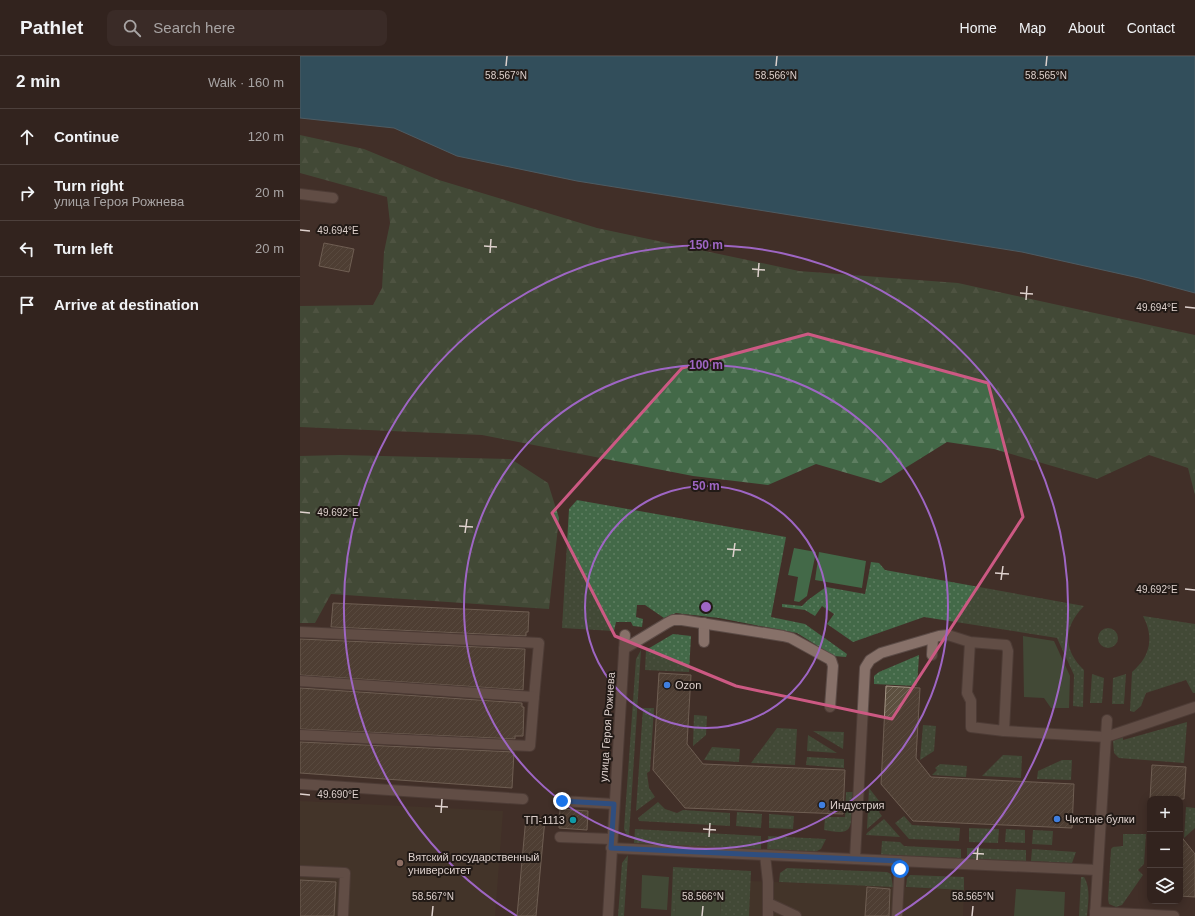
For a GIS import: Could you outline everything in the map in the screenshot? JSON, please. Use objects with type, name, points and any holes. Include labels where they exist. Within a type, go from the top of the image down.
[{"type":"street","points":[[300,194],[333,198]]},
{"type":"street","points":[[624,649],[673,620],[704,623],[791,638],[831,660],[833,666],[830,707]]},
{"type":"street","points":[[704,623],[704,642]]},
{"type":"street","points":[[300,632],[539,643],[530,746],[300,735]]},
{"type":"street","name":"улица Героя Рожнева","points":[[608,916],[625,635]]},
{"type":"street","points":[[855,859],[865,668],[870,660],[881,653],[933,638],[948,636],[970,642],[1003,644],[1008,648],[1004,731]]},
{"type":"street","points":[[932,655],[933,638]]},
{"type":"street","points":[[970,642],[967,693],[971,701],[971,727],[1004,731],[1106,737],[1195,707]]},
{"type":"street","points":[[300,681],[534,697]]},
{"type":"street","points":[[1107,720],[1095,914],[1174,916]]},
{"type":"street","points":[[300,784],[523,799]]},
{"type":"street","points":[[562,801],[614,804]]},
{"type":"street","points":[[560,836],[612,844],[765,855],[1097,870]]},
{"type":"street","points":[[765,855],[768,882],[768,916]]},
{"type":"street","points":[[897,916],[900,861]]},
{"type":"street","points":[[300,870],[345,873],[343,916]]},
{"type":"street","points":[[768,903],[796,916]]},
{"type":"highlighted area","points":[[808,334],[988,383],[1023,517],[892,719],[736,686],[615,636],[552,513],[682,368]]},
{"type":"shaded area","name":"Вятский государственный университет","points":[[300,801],[503,811],[495,916],[300,916]]},
{"type":"shaded area","points":[[750,881],[964,890],[963,916],[749,916]]},
{"type":"green space","points":[[300,135],[364,149],[439,180],[597,228],[799,271],[958,283],[1195,335],[1195,495],[1188,468],[1149,455],[1097,479],[994,449],[947,442],[881,483],[816,464],[768,485],[693,476],[482,435],[300,427],[300,306],[373,305],[382,288],[384,252],[390,223],[387,197],[300,173]]},
{"type":"green space","points":[[340,455],[511,459],[548,483],[559,518],[549,609],[331,594],[315,623],[300,623],[300,456]]},
{"type":"green space","points":[[577,500],[786,537],[771,617],[805,624],[847,654],[846,657],[834,656],[797,633],[719,618],[676,613],[664,618],[645,605],[637,605],[636,617],[643,619],[642,627],[633,626],[631,622],[616,622],[614,631],[562,628],[569,509]]},
{"type":"green space","points":[[794,548],[816,552],[807,596],[799,602],[794,601],[798,577],[788,575]]},
{"type":"green space","points":[[819,552],[866,561],[862,588],[815,580]]},
{"type":"green space","points":[[871,562],[879,563],[885,570],[1084,606],[1072,622],[1068,638],[1072,655],[1084,670],[1083,707],[1073,706],[1074,675],[1057,638],[924,617],[853,642],[827,624],[834,614],[822,606],[815,616],[805,610],[782,607],[782,604],[802,606],[826,587],[865,594]]},
{"type":"green space","points":[[1143,616],[1195,624],[1195,693],[1193,693],[1186,680],[1146,693],[1141,706],[1134,712],[1130,711],[1132,672],[1147,653],[1149,646],[1149,631]]},
{"type":"green space","points":[[1108,628],[1115,631],[1118,638],[1115,645],[1108,648],[1101,645],[1098,638],[1101,631]]},
{"type":"green space","points":[[673,634],[691,636],[689,672],[645,670],[646,650]]},
{"type":"green space","points":[[1023,636],[1054,641],[1070,676],[1069,708],[1051,708],[1044,698],[1024,697]]},
{"type":"green space","points":[[641,650],[629,836],[626,834],[624,829],[636,659]]},
{"type":"green space","points":[[919,655],[917,686],[874,684],[874,676],[879,672]]},
{"type":"green space","points":[[1092,674],[1104,678],[1102,703],[1090,703]]},
{"type":"green space","points":[[1126,674],[1124,704],[1112,704],[1113,678]]},
{"type":"green space","points":[[643,708],[654,708],[650,771],[647,773],[649,788],[655,797],[636,811]]},
{"type":"green space","points":[[694,715],[707,716],[706,735],[693,746]]},
{"type":"green space","points":[[1187,722],[1184,763],[1119,758],[1114,753],[1113,741],[1123,735],[1123,740]]},
{"type":"green space","points":[[923,725],[936,726],[934,751],[920,760]]},
{"type":"green space","points":[[777,728],[797,729],[795,765],[751,763]]},
{"type":"green space","points":[[813,731],[844,732],[843,749]]},
{"type":"green space","points":[[808,735],[837,753],[807,751]]},
{"type":"green space","points":[[712,747],[740,749],[739,762],[704,760]]},
{"type":"green space","points":[[1003,755],[1022,756],[1021,778],[982,776]]},
{"type":"green space","points":[[807,757],[844,759],[844,768],[806,765]]},
{"type":"green space","points":[[1062,760],[1072,760],[1071,780],[1037,779],[1038,771]]},
{"type":"green space","points":[[940,764],[967,766],[966,777],[932,775],[937,770],[935,768]]},
{"type":"green space","points":[[869,788],[883,806],[879,812],[882,816],[867,829]]},
{"type":"green space","points":[[846,792],[853,792],[852,819],[849,828],[842,832],[824,830],[825,817],[845,817]]},
{"type":"green space","points":[[658,802],[665,809],[677,813],[683,810],[730,813],[730,826],[639,821],[638,818]]},
{"type":"green space","points":[[1186,807],[1195,808],[1195,828],[1184,838]]},
{"type":"green space","points":[[737,812],[762,814],[761,828],[736,826]]},
{"type":"green space","points":[[769,814],[794,816],[793,829],[769,828]]},
{"type":"green space","points":[[904,816],[912,825],[960,828],[959,841],[909,839],[895,823]]},
{"type":"green space","points":[[884,819],[900,837],[866,835],[867,833]]},
{"type":"green space","points":[[969,828],[999,829],[998,843],[969,842]]},
{"type":"green space","points":[[635,829],[761,836],[761,850],[634,843]]},
{"type":"green space","points":[[1006,829],[1025,830],[1025,843],[1005,842]]},
{"type":"green space","points":[[1033,830],[1053,831],[1052,845],[1032,844]]},
{"type":"green space","points":[[1123,834],[1146,834],[1144,864],[1138,870],[1143,875],[1122,905],[1116,907],[1109,904],[1108,899],[1111,849],[1113,847],[1123,846]]},
{"type":"green space","points":[[768,836],[826,839],[821,849],[815,852],[767,851]]},
{"type":"green space","points":[[882,841],[900,842],[904,846],[961,849],[961,858],[881,855]]},
{"type":"green space","points":[[967,848],[1026,850],[1026,861],[967,859]]},
{"type":"green space","points":[[1032,849],[1076,852],[1072,863],[1031,861]]},
{"type":"green space","points":[[628,855],[624,916],[618,916],[622,863]]},
{"type":"green space","points":[[673,867],[751,871],[749,916],[720,916],[721,893],[677,890],[675,916],[671,916]]},
{"type":"green space","points":[[787,868],[887,872],[891,874],[893,887],[779,882],[780,873]]},
{"type":"green space","points":[[642,875],[669,877],[667,910],[641,908]]},
{"type":"green space","points":[[910,875],[964,877],[964,890],[906,887],[907,878]]},
{"type":"green space","points":[[1081,877],[1084,877],[1088,886],[1087,916],[1079,916]]},
{"type":"green space","points":[[1016,889],[1065,892],[1064,916],[1014,916]]},
{"type":"green space","points":[[676,890],[721,893],[720,916],[675,916]]},
{"type":"water","points":[[300,56],[1195,56],[1195,293],[1139,278],[1022,252],[577,181],[457,156],[394,128],[300,118]]},
{"type":"building","points":[[324,243],[354,249],[349,272],[319,266]]},
{"type":"building","points":[[333,603],[529,612],[528,632],[526,632],[526,636],[331,627]]},
{"type":"building","points":[[300,639],[525,649],[523,690],[300,675]]},
{"type":"building","points":[[659,673],[691,675],[687,744],[703,764],[845,770],[843,814],[685,808],[653,770]]},
{"type":"building","points":[[886,686],[920,688],[916,758],[931,777],[1074,784],[1072,828],[913,821],[881,784]]},
{"type":"building","points":[[300,688],[522,703],[522,707],[524,707],[523,736],[515,736],[515,739],[300,729]]},
{"type":"building","points":[[300,742],[514,752],[512,788],[300,773]]},
{"type":"building","points":[[1152,765],[1186,767],[1184,799],[1183,796],[1150,796]]},
{"type":"building","name":"ТП-1113","points":[[560,809],[588,811],[587,830],[559,828]]},
{"type":"building","points":[[526,817],[545,819],[536,916],[517,916]]},
{"type":"building","points":[[1183,839],[1195,854],[1195,897],[1183,896]]},
{"type":"building","points":[[300,880],[336,882],[334,916],[300,916]]},
{"type":"building","points":[[867,887],[890,889],[889,916],[865,916]]},
{"type":"place","name":"Ozon","points":[[667,685]]},
{"type":"place","name":"Индустрия","points":[[822,805]]},
{"type":"place","name":"Чистые булки","points":[[1057,819]]},
{"type":"place","name":"ТП-1113","points":[[573,820]]},
{"type":"place","name":"Вятский государственный университет","points":[[400,863]]},
{"type":"route","points":[[562,801],[614,804],[611,848],[900,861],[900,869]]}]
